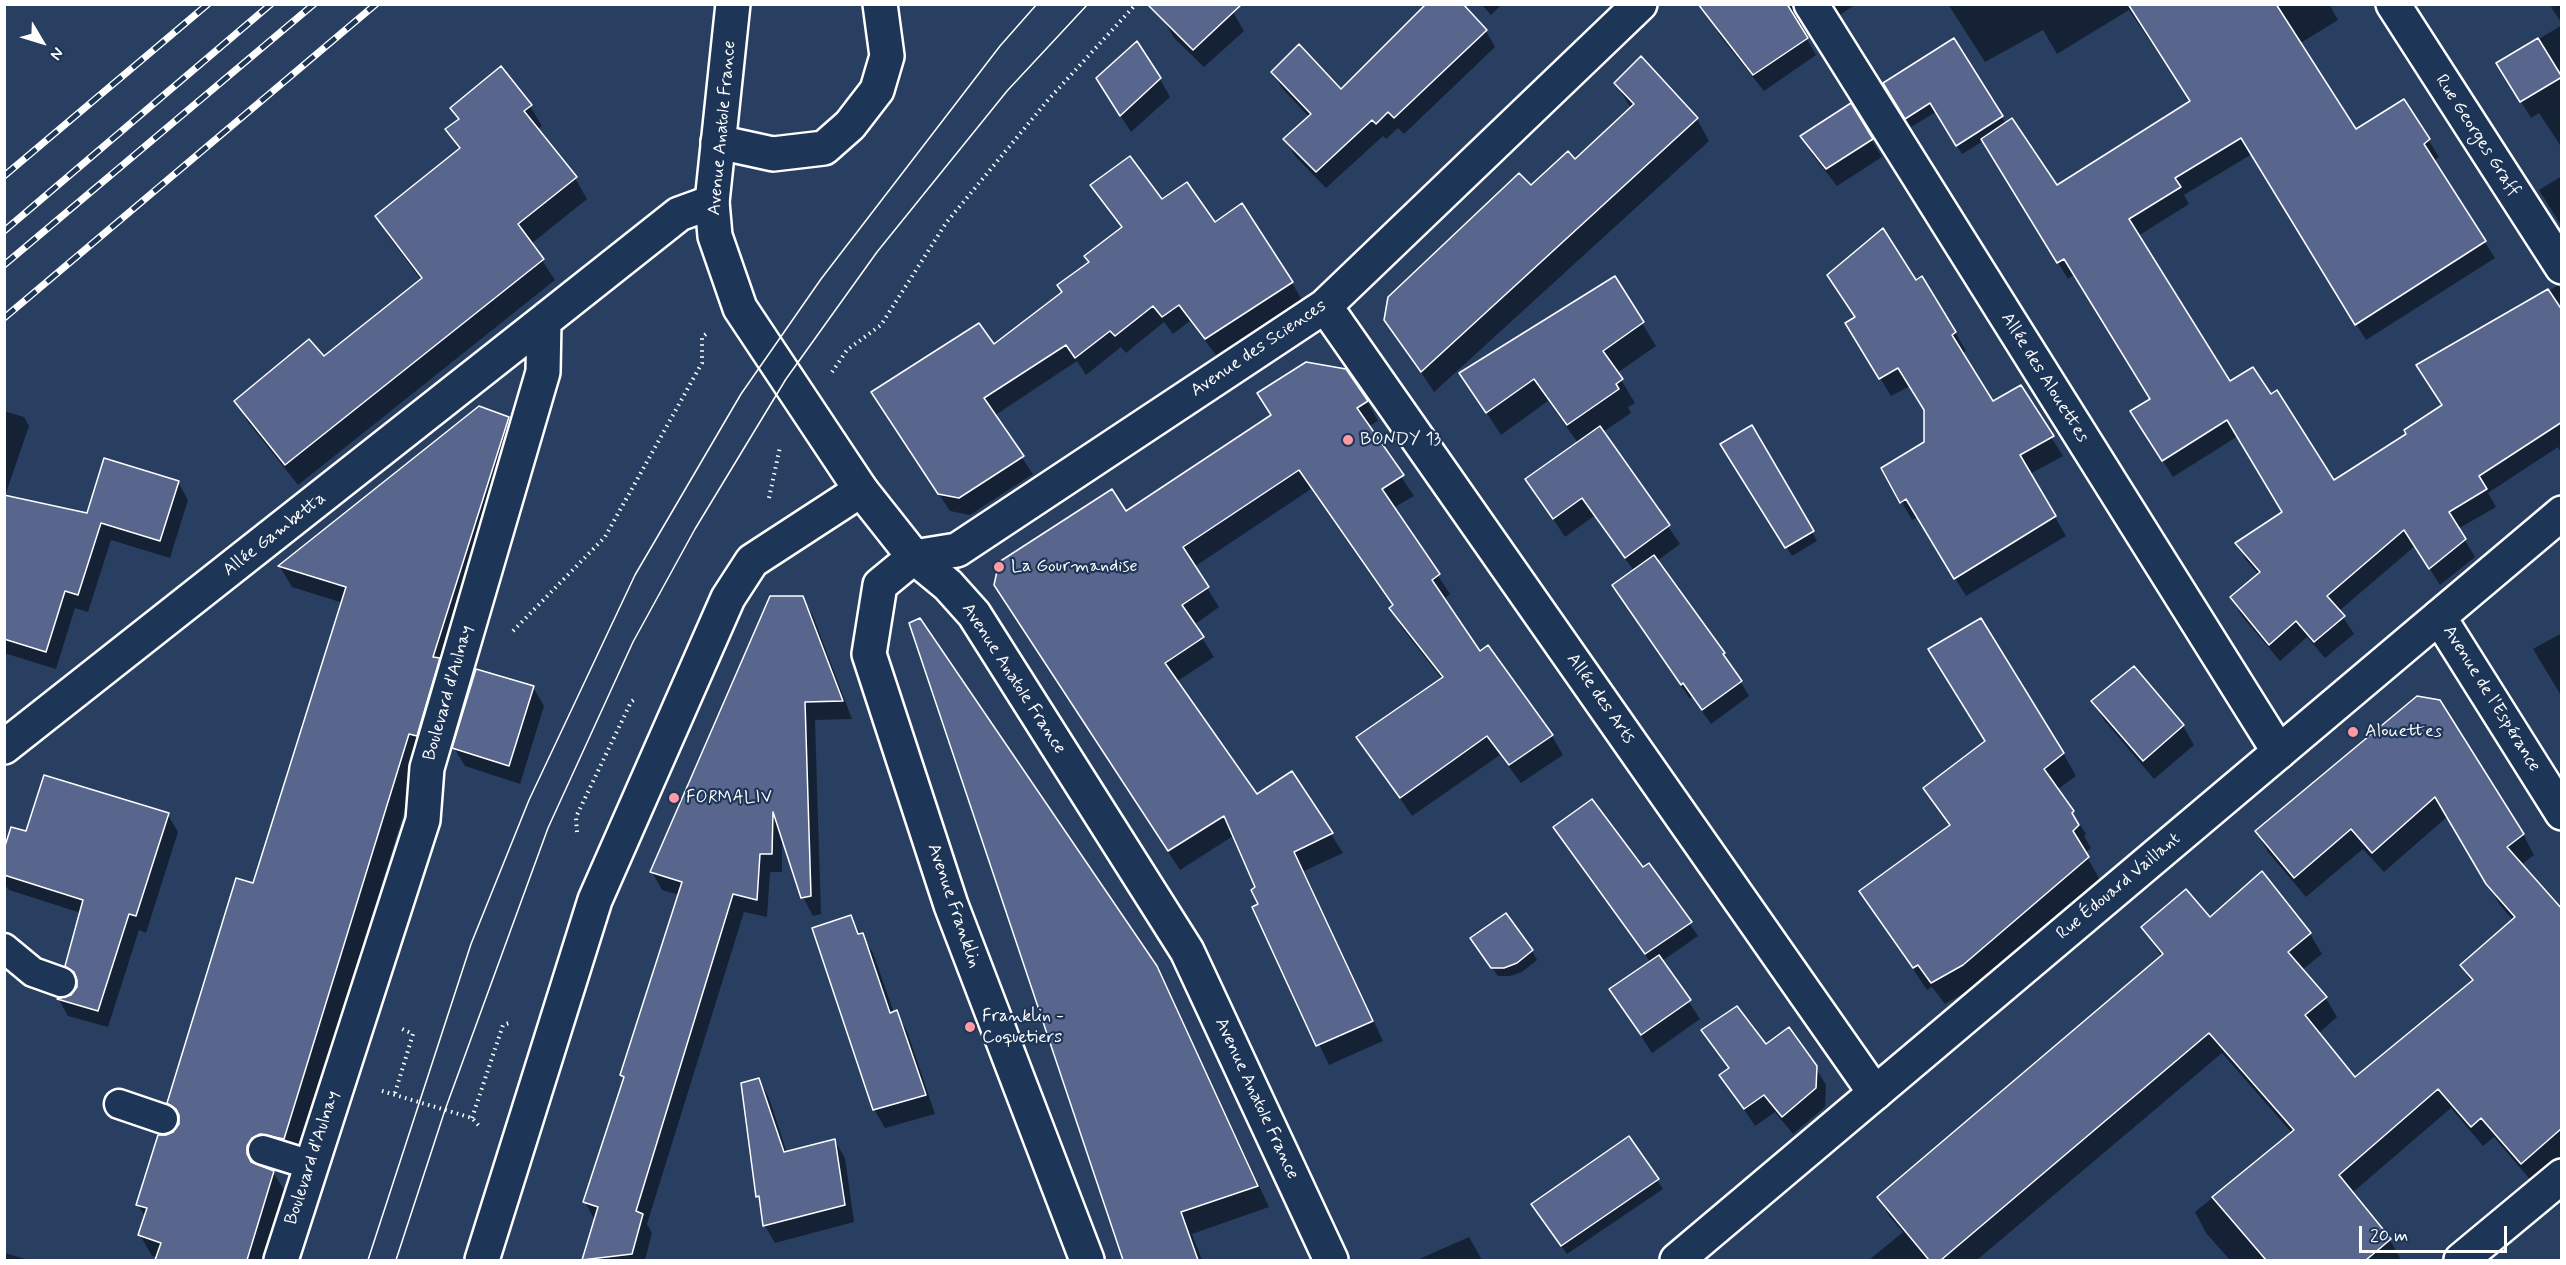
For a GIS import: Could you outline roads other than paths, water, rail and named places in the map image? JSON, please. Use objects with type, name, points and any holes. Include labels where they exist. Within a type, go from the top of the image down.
[{"type":"street","name":"Avenue Anatole France","points":[[733,4],[731,44],[712,202],[718,245],[740,308],[861,490],[914,557],[948,585],[974,614],[1186,951],[1331,1260]]},
{"type":"street","points":[[718,142],[773,154],[824,148],[850,125],[877,90],[887,56],[880,4]]},
{"type":"street","name":"Avenue des Sciences","points":[[914,557],[957,550],[1325,306],[1640,4]]},
{"type":"street","name":"Allée des Alouettes","points":[[1811,4],[2279,752]]},
{"type":"street","name":"Rue Georges Graff","points":[[2393,4],[2562,267]]},
{"type":"street","points":[[544,321],[679,214],[712,202]]},
{"type":"street","name":"Allée des Arts","points":[[1325,306],[1875,1092]]},
{"type":"street","name":"Allée Gambetta","points":[[4,747],[544,321]]},
{"type":"street","name":"Boulevard d'Aulnay","points":[[281,1260],[423,820],[426,768],[543,372],[544,321]]},
{"type":"street","points":[[482,1260],[595,900],[728,598],[752,561],[861,490]]},
{"type":"street","name":"Rue Édouard Vaillant","points":[[1677,1260],[2562,513]]},
{"type":"street","name":"Avenue Franklin","points":[[914,557],[880,585],[869,654],[951,905],[1087,1260]]},
{"type":"street","name":"Avenue de l'Espérance","points":[[2439,617],[2562,813]]},
{"type":"street","points":[[2460,1260],[2562,1176]]},
{"type":"lane","points":[[4,948],[33,972],[61,982]]},
{"type":"lane","points":[[119,1104],[162,1119]]},
{"type":"lane","points":[[263,1150],[311,1165]]},
{"type":"tram line","points":[[368,1260],[471,944],[529,800],[635,575],[741,394],[821,279],[1000,46],[1037,4]]},
{"type":"tram line","points":[[396,1260],[445,1110],[548,828],[633,642],[695,529],[786,379],[877,252],[1007,91],[1088,4]]},
{"type":"railway","points":[[4,176],[208,4]]},
{"type":"railway","points":[[4,231],[271,4]]},
{"type":"railway","points":[[4,265],[314,4]]},
{"type":"railway","points":[[4,318],[376,4]]},
{"type":"place","name":"BONDY 13","points":[[1348,440]]},
{"type":"place","name":"La Gourmandise","points":[[999,567]]},
{"type":"place","name":"Alouettes","points":[[2353,732]]},
{"type":"place","name":"FORMALIV","points":[[674,798]]},
{"type":"place","name":"Franklin - Coquetiers","points":[[970,1027]]}]
